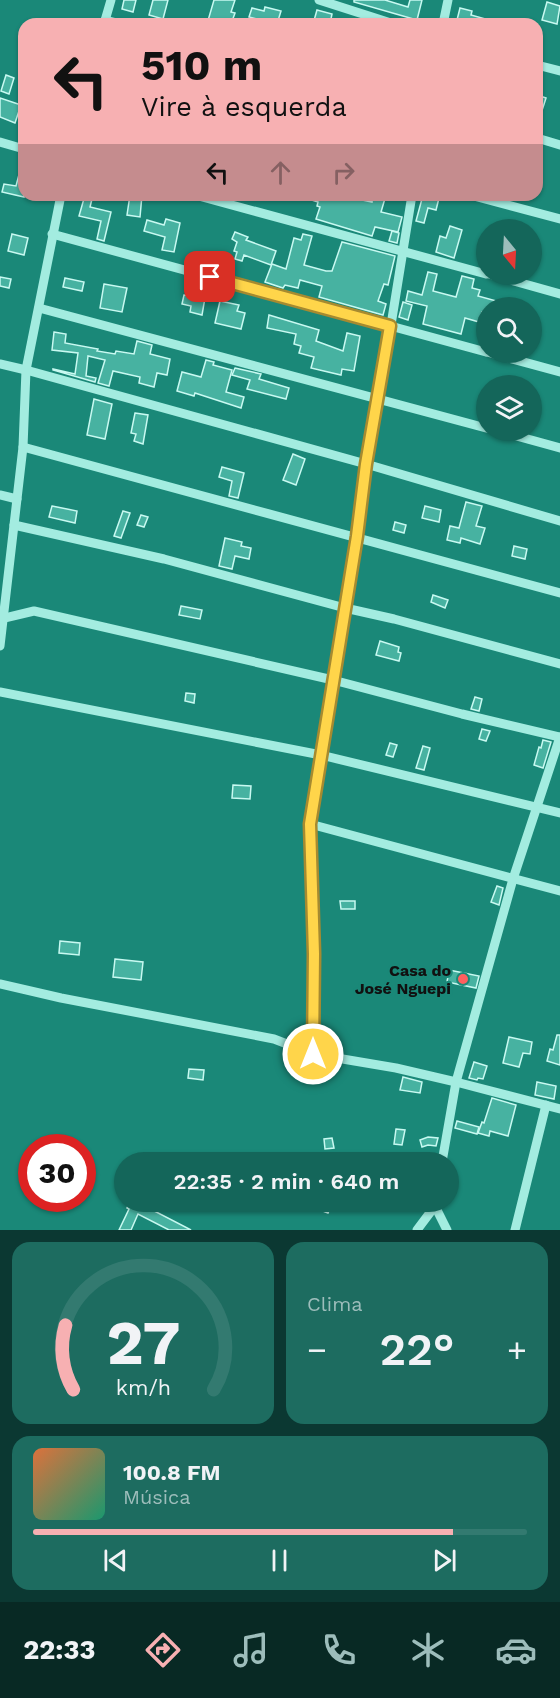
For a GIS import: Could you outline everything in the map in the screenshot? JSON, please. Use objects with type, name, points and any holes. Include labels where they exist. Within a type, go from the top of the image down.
[{"type":"street","points":[[106,18],[111,0]]},
{"type":"street","points":[[319,0],[375,18]]},
{"type":"street","points":[[444,18],[448,0]]},
{"type":"street","points":[[543,66],[560,71]]},
{"type":"street","points":[[543,140],[560,145]]},
{"type":"street","points":[[0,142],[18,147]]},
{"type":"street","points":[[0,646],[23,447],[26,370],[60,201]]},
{"type":"street","points":[[217,201],[476,271]]},
{"type":"street","points":[[313,1054],[314,954],[310,824],[357,536],[366,464],[379,399],[411,201]]},
{"type":"street","points":[[492,201],[560,219]]},
{"type":"street","points":[[52,234],[476,349]]},
{"type":"street","points":[[528,285],[560,294]]},
{"type":"street","points":[[39,308],[476,425]]},
{"type":"street","points":[[527,363],[560,372]]},
{"type":"street","points":[[0,364],[366,464],[560,521]]},
{"type":"street","points":[[535,441],[560,448]]},
{"type":"street","points":[[23,447],[560,593]]},
{"type":"street","points":[[0,495],[17,499]]},
{"type":"street","points":[[14,525],[164,559],[560,664]]},
{"type":"street","points":[[2,619],[33,610],[333,680],[560,737],[513,879],[456,1082],[444,1152]]},
{"type":"street","points":[[0,692],[321,754],[560,813]]},
{"type":"street","points":[[310,824],[560,891]]},
{"type":"street","points":[[0,984],[274,1039],[313,1054],[396,1068],[560,1109]]},
{"type":"street","points":[[514,1230],[546,1105]]},
{"type":"street","points":[[417,1230],[430,1212]]},
{"type":"street","points":[[439,1212],[447,1230]]},
{"type":"building","points":[[124,0],[136,0],[133,12],[122,9]]},
{"type":"building","points":[[153,0],[168,0],[163,18],[149,15]]},
{"type":"building","points":[[214,0],[235,0],[231,12],[235,13],[233,18],[209,18]]},
{"type":"building","points":[[354,0],[385,0],[408,7],[410,0],[422,0],[418,18],[410,18],[354,2]]},
{"type":"building","points":[[547,2],[560,6],[557,24],[543,20]]},
{"type":"building","points":[[265,7],[281,11],[279,18],[249,17],[252,8],[264,11]]},
{"type":"building","points":[[460,8],[472,11],[471,15],[482,18],[458,18]]},
{"type":"building","points":[[317,10],[332,14],[331,18],[315,18]]},
{"type":"building","points":[[6,75],[14,78],[9,94],[1,91]]},
{"type":"building","points":[[0,98],[18,104],[15,123],[0,117]]},
{"type":"building","points":[[18,178],[18,196],[2,192],[4,184],[16,186]]},
{"type":"building","points":[[83,201],[92,201],[90,207],[111,212],[104,241],[97,239],[101,221],[79,216]]},
{"type":"building","points":[[129,201],[141,201],[140,217],[127,215]]},
{"type":"building","points":[[315,201],[384,201],[381,212],[402,217],[398,232],[375,227],[372,236],[316,219],[320,207],[317,206],[318,202]]},
{"type":"building","points":[[421,201],[438,201],[436,210],[428,208],[424,223],[416,221]]},
{"type":"building","points":[[166,219],[180,223],[174,252],[162,250],[165,237],[144,231],[147,220],[164,225]]},
{"type":"building","points":[[450,226],[462,230],[454,258],[436,252],[440,236],[446,238]]},
{"type":"building","points":[[392,231],[399,233],[397,243],[389,241]]},
{"type":"building","points":[[235,232],[248,237],[246,240],[276,251],[271,265],[244,255],[242,261],[235,259],[237,252],[234,251],[237,242],[232,239]]},
{"type":"building","points":[[12,234],[28,238],[24,255],[8,251]]},
{"type":"building","points":[[303,234],[312,236],[304,265],[326,271],[332,271],[342,242],[395,256],[388,285],[384,284],[378,301],[386,304],[383,315],[319,297],[322,286],[300,280],[298,288],[285,285],[283,288],[265,282],[272,264],[286,269],[294,238],[301,240]]},
{"type":"building","points":[[428,272],[437,274],[433,291],[456,297],[462,276],[474,279],[472,288],[480,290],[478,296],[482,297],[476,297],[476,321],[465,318],[461,334],[423,324],[427,306],[406,301],[408,291],[422,295]]},
{"type":"building","points":[[0,277],[11,279],[9,288],[0,286]]},
{"type":"building","points":[[65,278],[84,282],[82,291],[63,287]]},
{"type":"building","points":[[104,284],[127,288],[122,312],[100,308]]},
{"type":"building","points":[[184,295],[205,298],[202,315],[190,312],[191,306],[182,304]]},
{"type":"building","points":[[220,301],[239,305],[237,311],[245,313],[241,329],[215,323]]},
{"type":"building","points":[[403,302],[412,305],[408,320],[399,317]]},
{"type":"building","points":[[269,315],[319,330],[316,341],[343,351],[347,333],[360,336],[354,371],[342,369],[341,375],[311,368],[314,357],[299,353],[301,346],[294,344],[296,334],[267,328]]},
{"type":"building","points":[[54,332],[66,334],[65,343],[115,354],[116,351],[134,354],[137,341],[152,345],[150,354],[170,359],[167,375],[157,373],[154,387],[139,383],[140,377],[113,371],[109,386],[98,383],[105,360],[88,356],[86,376],[96,378],[95,382],[53,370],[75,374],[78,353],[52,350]]},
{"type":"building","points":[[206,360],[214,362],[213,365],[232,370],[226,392],[244,397],[241,408],[195,393],[194,396],[177,391],[182,372],[201,377]]},
{"type":"building","points":[[235,368],[261,374],[259,379],[289,388],[286,399],[247,389],[250,380],[232,375]]},
{"type":"building","points":[[94,399],[112,404],[105,439],[87,435]]},
{"type":"building","points":[[135,413],[148,415],[143,444],[134,441],[136,434],[131,433]]},
{"type":"building","points":[[293,454],[305,459],[296,485],[283,480]]},
{"type":"building","points":[[222,467],[244,473],[238,498],[229,496],[232,481],[219,477]]},
{"type":"building","points":[[466,502],[482,506],[476,526],[485,528],[480,544],[461,538],[460,543],[447,540],[450,526],[459,528]]},
{"type":"building","points":[[52,506],[77,511],[75,523],[49,517]]},
{"type":"building","points":[[425,506],[441,510],[439,522],[422,518]]},
{"type":"building","points":[[123,511],[130,513],[121,538],[114,536]]},
{"type":"building","points":[[141,515],[148,517],[144,527],[137,525]]},
{"type":"building","points":[[395,522],[406,525],[404,533],[393,530]]},
{"type":"building","points":[[225,538],[242,542],[241,546],[251,548],[249,559],[235,556],[232,569],[219,566]]},
{"type":"building","points":[[514,546],[527,549],[525,559],[512,556]]},
{"type":"building","points":[[433,595],[448,600],[445,608],[431,602]]},
{"type":"building","points":[[181,606],[202,610],[200,619],[179,615]]},
{"type":"building","points":[[380,641],[399,647],[398,652],[401,653],[399,661],[376,655]]},
{"type":"building","points":[[186,693],[195,694],[194,703],[185,701]]},
{"type":"building","points":[[475,697],[482,699],[479,711],[471,709]]},
{"type":"building","points":[[482,729],[490,731],[486,741],[479,739]]},
{"type":"building","points":[[543,740],[551,742],[543,768],[534,765]]},
{"type":"building","points":[[390,743],[397,745],[393,757],[386,755]]},
{"type":"building","points":[[423,746],[430,748],[424,770],[416,768]]},
{"type":"building","points":[[233,785],[251,786],[250,799],[232,798]]},
{"type":"building","points":[[497,886],[503,888],[499,905],[491,902]]},
{"type":"building","points":[[340,901],[355,901],[355,909],[341,909]]},
{"type":"building","points":[[60,941],[80,943],[79,955],[59,953]]},
{"type":"building","points":[[115,959],[143,962],[141,980],[113,977]]},
{"type":"building","name":"Casa do José Nguepi","points":[[449,970],[479,976],[476,988],[447,982]]},
{"type":"building","points":[[557,1035],[560,1035],[560,1065],[547,1061]]},
{"type":"building","points":[[509,1037],[532,1042],[530,1054],[523,1053],[519,1067],[503,1063]]},
{"type":"building","points":[[474,1062],[487,1066],[483,1079],[469,1078]]},
{"type":"building","points":[[189,1069],[204,1070],[203,1080],[188,1078]]},
{"type":"building","points":[[403,1077],[422,1082],[420,1093],[400,1090]]},
{"type":"building","points":[[537,1082],[556,1086],[554,1099],[535,1095]]},
{"type":"building","points":[[492,1098],[516,1105],[508,1136],[490,1131],[489,1136],[478,1133],[482,1122],[484,1123]]},
{"type":"building","points":[[457,1121],[479,1127],[477,1134],[455,1128]]},
{"type":"building","points":[[396,1129],[405,1130],[402,1145],[394,1144]]},
{"type":"building","points":[[428,1137],[438,1138],[436,1146],[422,1147],[420,1140]]},
{"type":"building","points":[[332,1138],[334,1148],[325,1149],[324,1139]]},
{"type":"building","points":[[128,1212],[156,1212],[191,1230],[169,1230],[138,1214],[131,1230],[119,1230]]},
{"type":"place","name":"Casa do José Nguepi","points":[[463,979]]},
{"type":"route","points":[[210,277],[390,326],[366,464],[357,536],[310,824],[314,954],[313,1054]]}]
